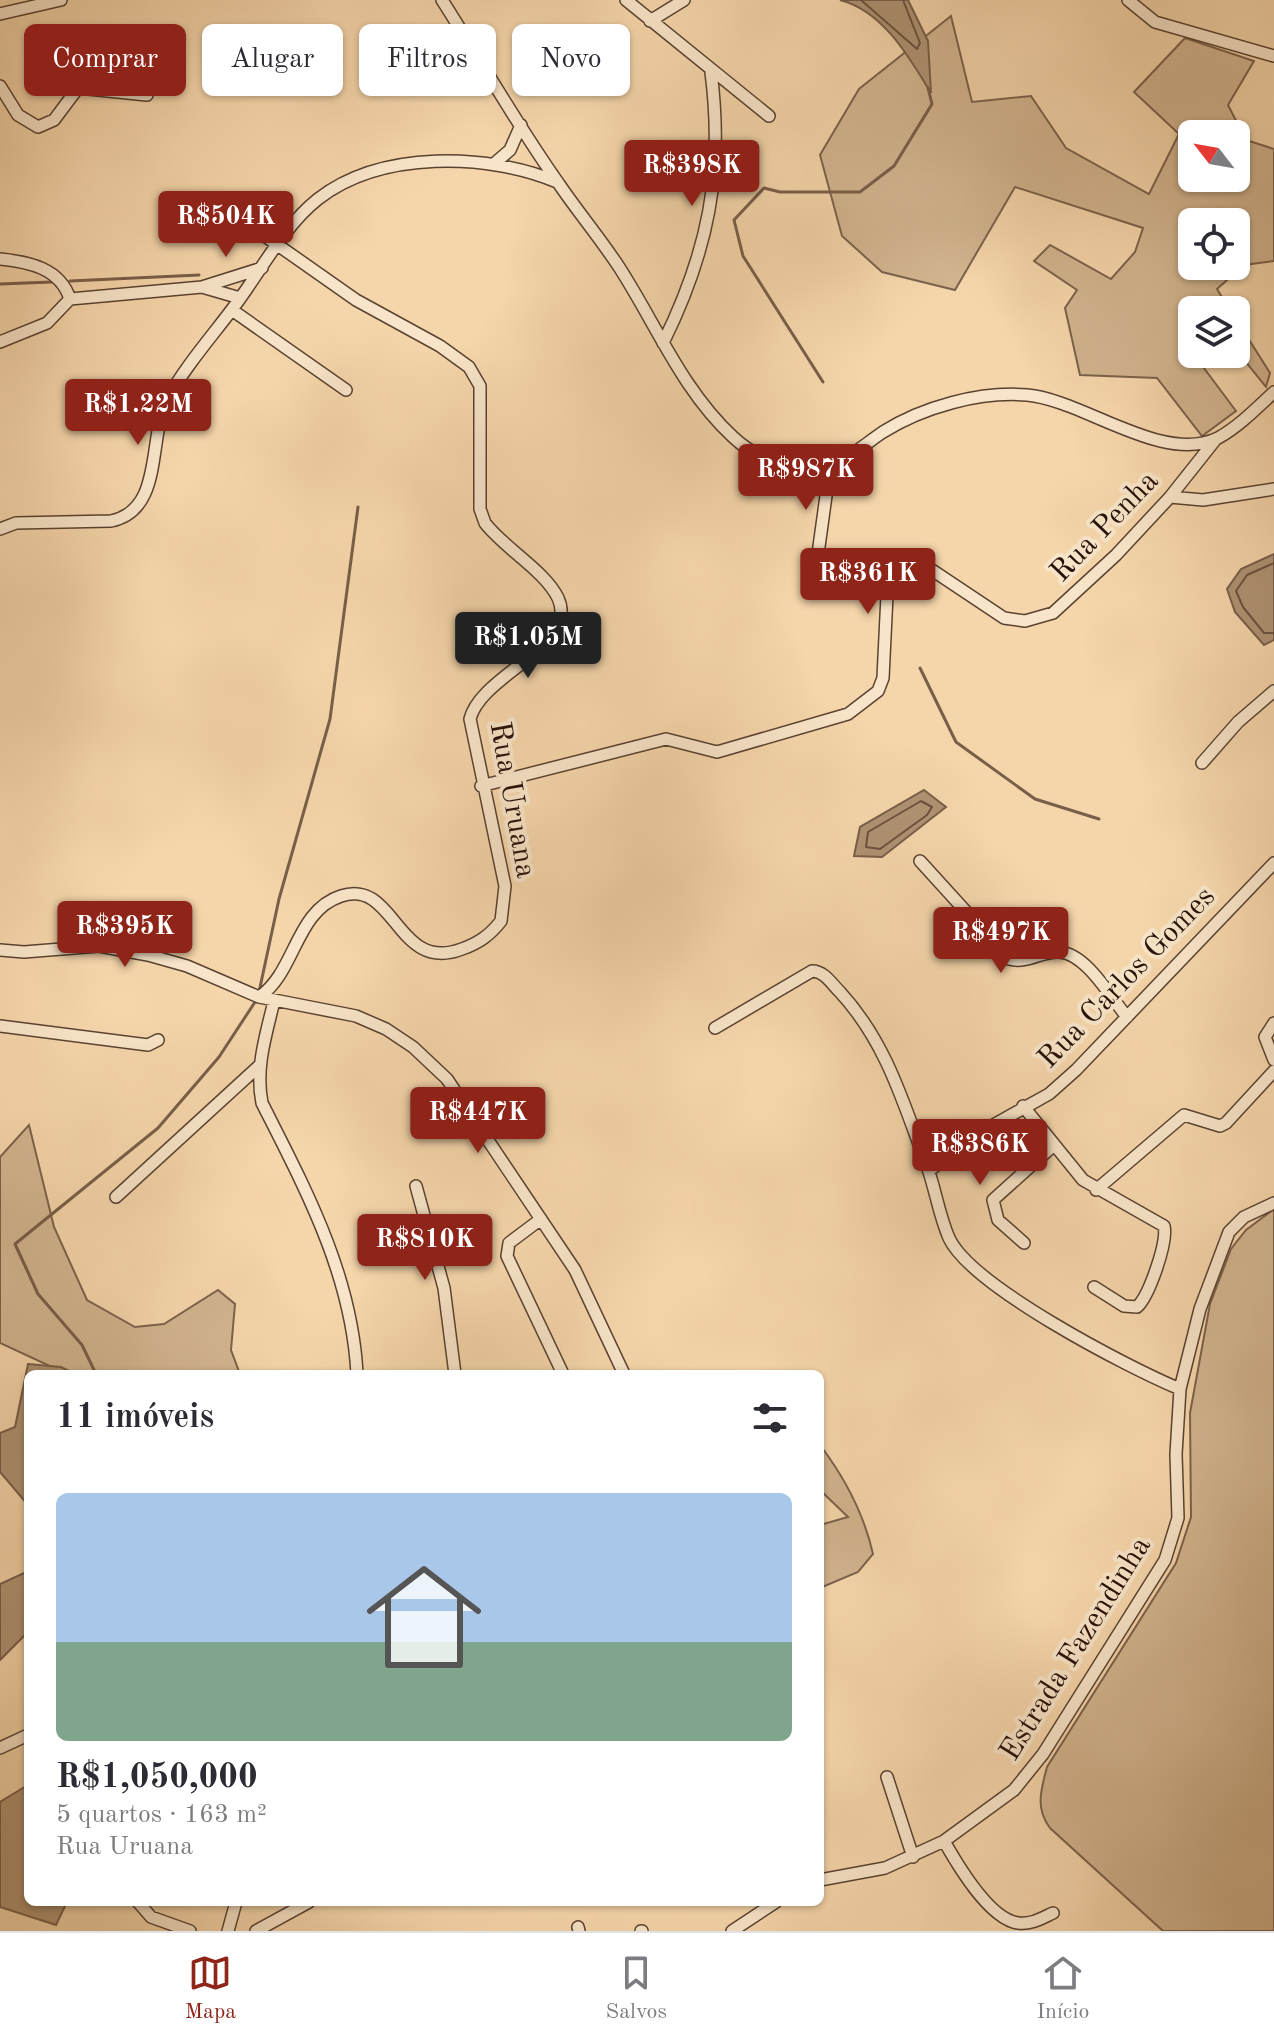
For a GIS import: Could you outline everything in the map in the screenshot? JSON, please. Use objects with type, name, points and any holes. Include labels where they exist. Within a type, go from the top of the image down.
[{"type":"street","points":[[0,14],[61,0]]},
{"type":"street","points":[[442,0],[558,183],[619,268],[663,343],[709,411],[744,446],[778,464],[830,467],[913,417],[952,404],[1004,396],[1040,397],[1157,440],[1200,443],[1217,438]]},
{"type":"street","points":[[626,0],[769,116]]},
{"type":"street","points":[[650,21],[684,0]]},
{"type":"street","points":[[1128,0],[1155,22],[1274,56]]},
{"type":"street","points":[[663,343],[690,287],[706,235],[717,119],[711,72]]},
{"type":"street","points":[[0,86],[18,115],[38,127],[54,120],[72,96]]},
{"type":"street","points":[[495,163],[510,150],[521,125]]},
{"type":"street","points":[[0,529],[16,523],[111,521],[124,519],[137,508],[147,492],[167,400],[277,246],[318,199],[363,175],[434,161],[519,167],[558,183]]},
{"type":"street","points":[[215,201],[277,246]]},
{"type":"street","name":"Rua Uruana","points":[[255,996],[279,980],[316,909],[344,894],[358,893],[370,898],[409,940],[434,955],[447,955],[490,935],[501,921],[505,886],[470,734],[473,706],[481,694],[538,651],[553,635],[561,617],[559,599],[550,587],[485,523],[480,509],[480,386],[469,367],[456,356],[356,300],[277,246]]},
{"type":"street","points":[[0,259],[47,270],[66,288],[70,299]]},
{"type":"street","points":[[0,342],[47,323],[70,299],[202,287],[262,268]]},
{"type":"street","points":[[202,287],[240,298]]},
{"type":"street","points":[[232,310],[346,390]]},
{"type":"street","name":"Rua Penha","points":[[481,786],[666,739],[717,752],[848,714],[878,691],[883,678],[887,595],[889,585],[901,569],[932,570],[1004,618],[1035,619],[1053,613],[1073,598],[1170,497],[1217,438],[1274,392]]},
{"type":"street","points":[[817,561],[830,467]]},
{"type":"street","points":[[1170,497],[1203,500],[1274,489]]},
{"type":"street","points":[[1202,763],[1238,722],[1274,691]]},
{"type":"street","points":[[920,861],[1001,953],[1020,962],[1059,952],[1070,956],[1086,968],[1127,1017]]},
{"type":"street","name":"Rua Carlos Gomes","points":[[929,1171],[970,1138],[1049,1094],[1076,1070],[1274,863]]},
{"type":"street","points":[[0,950],[24,952],[64,946],[99,946],[187,966],[255,996],[356,1016],[386,1029],[413,1047],[447,1079],[575,1270],[622,1370]]},
{"type":"street","points":[[715,1028],[812,971],[819,971],[863,1017],[876,1037],[929,1171],[936,1204],[951,1242],[967,1262],[1092,1346],[1180,1389]]},
{"type":"street","points":[[274,1001],[260,1065],[258,1084],[262,1103],[318,1218],[344,1289],[355,1337],[357,1370]]},
{"type":"street","points":[[1274,1023],[1265,1037],[1274,1060]]},
{"type":"street","points":[[0,1026],[148,1045],[158,1040]]},
{"type":"street","points":[[116,1197],[260,1065]]},
{"type":"street","points":[[1096,1190],[1184,1115],[1220,1126],[1226,1123],[1274,1071]]},
{"type":"street","points":[[1023,1106],[1083,1180],[1164,1226],[1166,1237],[1146,1295],[1137,1307],[1124,1306],[1094,1287]]},
{"type":"street","points":[[1024,1243],[998,1220],[993,1200],[1054,1145]]},
{"type":"street","points":[[416,1186],[444,1288],[454,1370]]},
{"type":"street","name":"Estrada Fazendinha","points":[[824,1879],[885,1868],[944,1841],[988,1812],[1022,1781],[1043,1754],[1165,1560],[1178,1518],[1176,1454],[1180,1389],[1200,1309],[1229,1232],[1244,1217],[1274,1203]]},
{"type":"street","points":[[541,1219],[509,1243],[507,1256],[561,1370]]},
{"type":"street","points":[[0,1748],[24,1737]]},
{"type":"street","points":[[887,1777],[913,1857]]},
{"type":"street","points":[[944,1841],[957,1863],[1002,1917],[1016,1923],[1030,1923],[1053,1913]]},
{"type":"street","points":[[141,1906],[151,1917],[190,1931]]},
{"type":"street","points":[[228,1931],[235,1906]]},
{"type":"street","points":[[256,1931],[302,1906]]},
{"type":"street","points":[[732,1931],[748,1917],[769,1906]]},
{"type":"street","points":[[740,1931],[748,1917]]},
{"type":"shaded area","points":[[951,16],[972,102],[1031,96],[1066,148],[1149,194],[1178,136],[1178,192],[1250,192],[1250,141],[1274,149],[1274,261],[1250,264],[1250,208],[1178,208],[1178,280],[1227,280],[1217,289],[1221,296],[1178,296],[1178,368],[1204,368],[1236,411],[1202,436],[1157,378],[1080,375],[1065,308],[1077,290],[1034,261],[1050,245],[1111,279],[1135,252],[1143,228],[1015,187],[955,290],[882,272],[842,236],[820,155],[859,89]]},
{"type":"shaded area","points":[[1185,38],[1254,61],[1228,105],[1236,120],[1178,120],[1178,133],[1134,92]]},
{"type":"shaded area","points":[[1250,341],[1270,373],[1266,387],[1250,367]]},
{"type":"shaded area","points":[[29,1125],[54,1227],[87,1300],[135,1327],[164,1324],[218,1290],[235,1304],[231,1350],[238,1370],[58,1370],[0,1343],[0,1157]]},
{"type":"shaded area","points":[[1274,1209],[1274,1931],[1163,1931],[1050,1828],[1042,1813],[1041,1791],[1047,1767],[1176,1563],[1191,1517],[1190,1413],[1210,1304],[1231,1249],[1246,1230]]},
{"type":"shaded area","points":[[824,1451],[852,1497],[873,1554],[858,1572],[824,1586],[824,1524],[848,1517],[824,1494]]},
{"type":"water","points":[[840,0],[908,0],[928,41],[931,93],[904,51],[882,25],[869,14]]},
{"type":"water","points":[[1274,554],[1274,640],[1264,645],[1235,612],[1227,589],[1241,569]]},
{"type":"water","points":[[924,790],[946,807],[882,857],[854,856],[860,827]]},
{"type":"water","points":[[28,1364],[67,1370],[27,1370]]},
{"type":"water","points":[[24,1383],[24,1500],[0,1472],[0,1433],[15,1427]]},
{"type":"water","points":[[24,1573],[24,1636],[0,1660],[0,1584]]},
{"type":"water","points":[[24,1787],[24,1906],[65,1906],[56,1925],[0,1907],[0,1802]]},
{"type":"waterway","points":[[823,382],[743,256],[734,220],[764,188],[780,192],[860,192],[894,166],[932,104],[928,88]]},
{"type":"waterway","points":[[70,281],[199,275]]},
{"type":"waterway","points":[[0,284],[52,282]]},
{"type":"waterway","points":[[259,992],[279,899],[330,719],[358,507]]},
{"type":"waterway","points":[[920,668],[956,742],[1035,799],[1099,819]]},
{"type":"waterway","points":[[94,1370],[82,1345],[38,1294],[15,1244],[158,1128],[219,1057],[257,999]]}]
